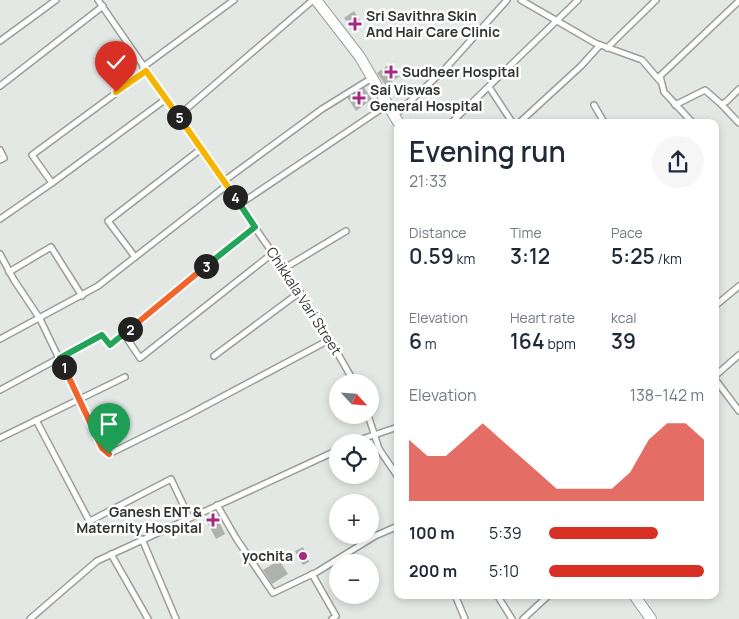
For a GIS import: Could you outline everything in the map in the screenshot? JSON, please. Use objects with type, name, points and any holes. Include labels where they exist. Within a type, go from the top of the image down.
[{"type":"highway","points":[[315,0],[360,58],[396,119]]},
{"type":"highway","points":[[637,599],[651,619]]},
{"type":"street","points":[[0,41],[56,0]]},
{"type":"street","name":"Chikkala Vari Street","points":[[98,0],[300,292],[349,374]]},
{"type":"street","points":[[52,183],[32,155],[234,0]]},
{"type":"street","points":[[178,116],[315,0]]},
{"type":"street","points":[[521,0],[600,45],[642,60],[660,80],[664,92],[689,119]]},
{"type":"street","points":[[455,119],[578,0]]},
{"type":"street","points":[[607,48],[656,0]]},
{"type":"street","points":[[396,119],[445,69],[504,1]]},
{"type":"street","points":[[660,80],[660,76],[739,1]]},
{"type":"street","points":[[0,86],[103,6]]},
{"type":"street","points":[[523,119],[581,66],[600,45]]},
{"type":"street","points":[[0,339],[82,296],[135,257],[225,183],[322,109],[372,78]]},
{"type":"street","points":[[490,87],[510,119]]},
{"type":"street","points":[[721,104],[726,102],[739,89]]},
{"type":"street","points":[[675,105],[705,90],[739,123]]},
{"type":"street","points":[[0,219],[166,99]]},
{"type":"street","points":[[240,204],[387,105]]},
{"type":"street","points":[[594,105],[602,119]]},
{"type":"street","points":[[0,150],[4,158],[0,160]]},
{"type":"street","points":[[135,257],[108,221],[201,150]]},
{"type":"street","points":[[0,390],[102,335],[110,345],[255,227]]},
{"type":"street","points":[[283,269],[346,231]]},
{"type":"street","points":[[9,272],[51,247],[82,296]]},
{"type":"street","points":[[124,334],[140,358],[273,253]]},
{"type":"street","points":[[0,254],[9,272],[40,318],[102,448],[109,454],[188,415],[329,340]]},
{"type":"street","points":[[719,303],[739,286]]},
{"type":"street","points":[[214,356],[300,292]]},
{"type":"street","points":[[719,374],[739,355]]},
{"type":"street","points":[[0,438],[124,377]]},
{"type":"street","points":[[719,384],[739,411]]},
{"type":"street","points":[[36,420],[93,528]]},
{"type":"street","points":[[377,434],[394,428]]},
{"type":"street","points":[[379,449],[394,471]]},
{"type":"street","points":[[30,619],[96,560],[329,454]]},
{"type":"street","points":[[90,521],[171,479],[189,517]]},
{"type":"street","points":[[217,505],[236,538],[273,593],[312,574],[375,536],[394,528]]},
{"type":"street","points":[[142,539],[176,619]]},
{"type":"street","points":[[111,554],[148,619]]},
{"type":"street","points":[[312,574],[336,616],[332,619]]},
{"type":"street","points":[[457,599],[465,619]]},
{"type":"street","points":[[500,599],[512,619]]},
{"type":"street","points":[[524,619],[545,599]]},
{"type":"building","points":[[354,11],[363,25],[353,31],[344,18]]},
{"type":"building","points":[[391,63],[400,76],[386,86],[377,73]]},
{"type":"building","points":[[363,86],[372,99],[356,111],[347,97]]},
{"type":"building","points":[[215,513],[225,534],[216,539],[205,518]]},
{"type":"building","name":"yochita","points":[[303,547],[309,562],[303,565],[295,551]]},
{"type":"building","points":[[279,560],[288,574],[272,584],[263,570]]},
{"type":"place","name":"Sri Savithra Skin And Hair Care Clinic","points":[[355,24]]},
{"type":"place","name":"Sudheer Hospital","points":[[391,72]]},
{"type":"place","name":"Sai Viswas General Hospital","points":[[359,98]]},
{"type":"place","name":"Ganesh ENT & Maternity Hospital","points":[[213,520]]},
{"type":"place","name":"yochita","points":[[303,556]]},
{"type":"route","points":[[109,454],[102,448],[60,358],[102,335],[110,345],[255,227],[146,71],[116,92]]}]
